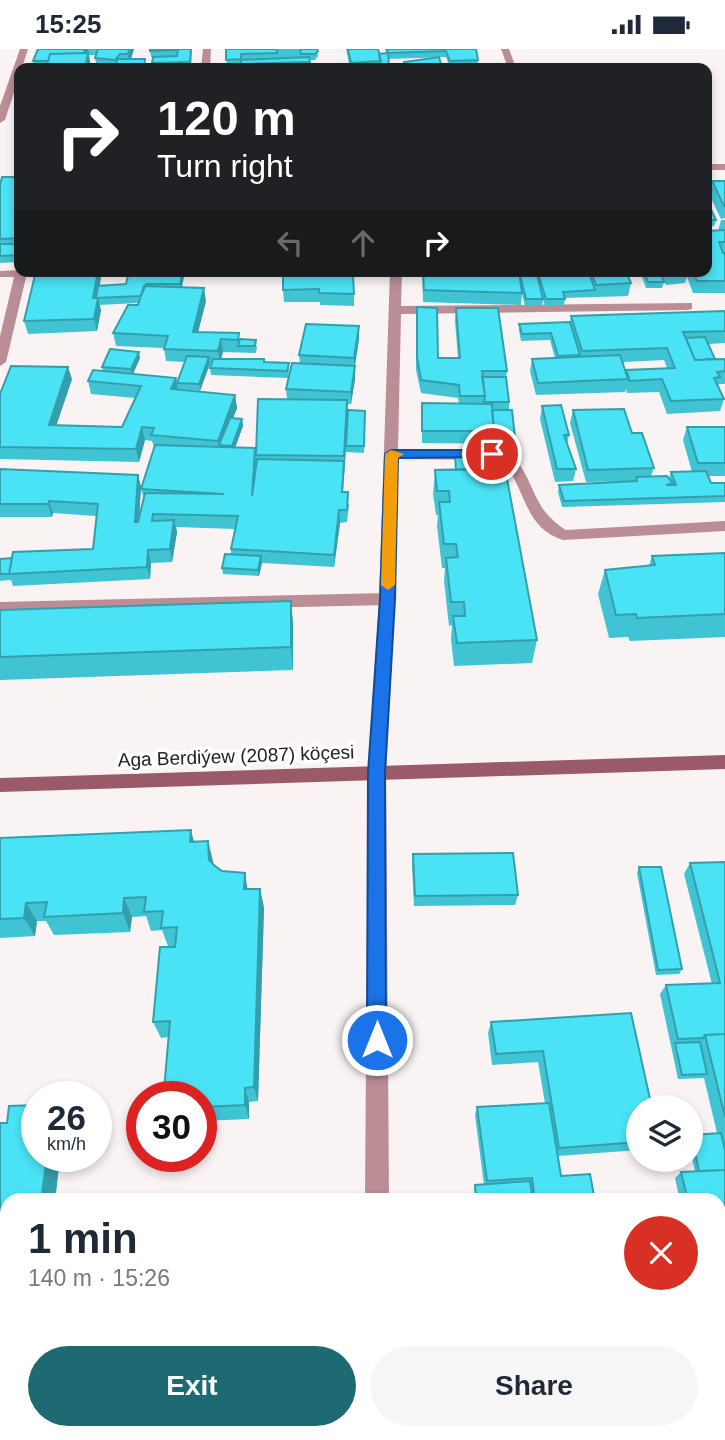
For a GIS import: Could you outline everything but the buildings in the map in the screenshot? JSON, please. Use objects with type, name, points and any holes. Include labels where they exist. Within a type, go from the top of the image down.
[{"type":"street","points":[[0,120],[14,79]]},
{"type":"street","points":[[0,362],[20,277]]},
{"type":"street","points":[[377,1193],[377,773],[387,599],[396,277]]},
{"type":"street","points":[[395,310],[688,306]]},
{"type":"street","points":[[391,454],[505,456],[516,465],[532,512],[548,527],[563,535],[725,527]]},
{"type":"street","points":[[0,608],[387,599]]},
{"type":"street","name":"Aga Berdiýew (2087) köçesi","points":[[0,785],[725,762]]},
{"type":"slow traffic","points":[[388,585],[391,454],[398,454]]},
{"type":"route","points":[[377,1040],[377,773],[387,599],[391,454],[492,454]]}]
